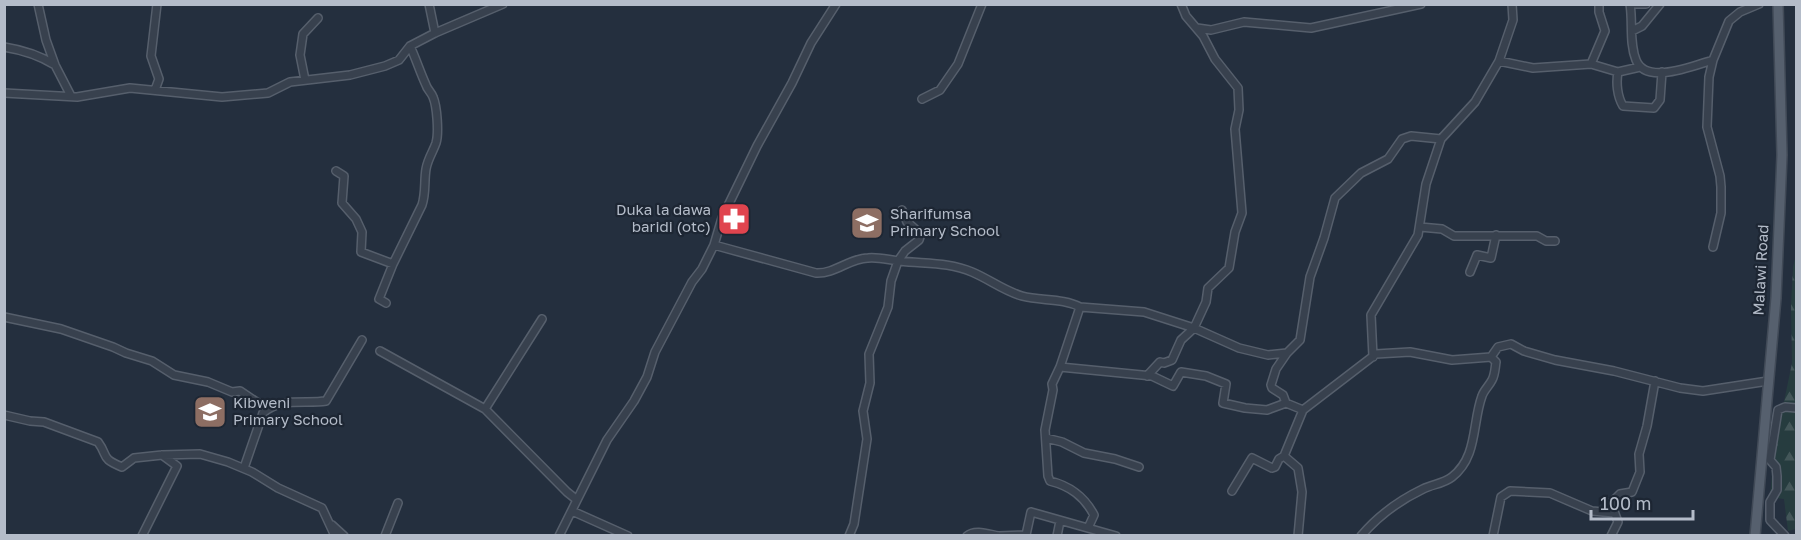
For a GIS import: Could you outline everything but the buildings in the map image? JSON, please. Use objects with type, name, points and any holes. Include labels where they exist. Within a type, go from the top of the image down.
[{"type":"main road","name":"Malawi Road","points":[[1755,536],[1776,298],[1782,155],[1778,4]]},
{"type":"street","points":[[38,4],[46,40],[55,65],[71,96]]},
{"type":"street","points":[[155,90],[159,79],[151,56],[157,4]]},
{"type":"street","points":[[429,4],[435,33]]},
{"type":"street","points":[[4,93],[71,96],[130,88],[222,97],[268,93],[290,82],[350,75],[385,66],[399,60],[410,46],[503,4]]},
{"type":"street","points":[[559,536],[607,440],[634,401],[647,377],[655,352],[714,245],[722,218],[757,146],[811,43],[836,4]]},
{"type":"street","points":[[922,99],[940,90],[958,64],[982,4]]},
{"type":"street","points":[[1148,376],[1160,362],[1172,360],[1181,340],[1194,328],[1206,302],[1208,288],[1229,268],[1235,232],[1242,213],[1235,129],[1239,110],[1238,88],[1215,59],[1203,36],[1186,16],[1181,4]]},
{"type":"street","points":[[1197,28],[1211,30],[1244,22],[1311,28],[1421,4]]},
{"type":"street","points":[[1373,357],[1371,315],[1418,235],[1426,184],[1441,140],[1475,102],[1499,60],[1513,20],[1512,4]]},
{"type":"street","points":[[1591,64],[1605,31],[1599,4]]},
{"type":"street","points":[[1647,4],[1631,4],[1636,60],[1640,67],[1651,72],[1677,72],[1713,60]]},
{"type":"street","points":[[1632,31],[1642,26],[1660,4]]},
{"type":"street","points":[[1713,247],[1721,213],[1721,187],[1707,127],[1709,77],[1713,60],[1729,21],[1740,12],[1760,4]]},
{"type":"street","points":[[305,80],[300,55],[303,34],[318,18]]},
{"type":"street","points":[[386,303],[379,298],[393,264],[423,205],[427,165],[430,152],[436,143],[436,114],[433,96],[426,87],[420,66],[410,46]]},
{"type":"street","points":[[4,47],[44,58],[55,65]]},
{"type":"street","points":[[1499,60],[1533,69],[1591,64],[1618,72],[1640,67]]},
{"type":"street","points":[[1618,72],[1620,102],[1627,107],[1642,108],[1654,108],[1658,104],[1662,72]]},
{"type":"street","points":[[1286,403],[1283,395],[1271,385],[1276,369],[1300,340],[1310,277],[1335,198],[1361,173],[1388,159],[1402,140],[1411,136],[1441,140]]},
{"type":"street","points":[[336,171],[344,176],[342,203],[356,219],[362,232],[361,252],[393,264]]},
{"type":"street","points":[[849,536],[854,524],[867,439],[864,411],[870,383],[870,354],[888,306],[891,281],[898,261],[905,251],[919,240],[921,234],[907,222],[902,210]]},
{"type":"street","points":[[1420,227],[1442,230],[1454,236],[1537,236],[1546,241],[1555,241]]},
{"type":"street","points":[[1470,272],[1477,255],[1491,258],[1496,235]]},
{"type":"street","points":[[714,245],[821,273],[860,258],[875,257],[937,263],[972,272],[1018,294],[1033,298],[1072,303],[1080,307],[1144,312],[1194,328],[1239,348],[1268,355],[1287,353]]},
{"type":"street","points":[[1080,307],[1060,368],[1052,384],[1053,390],[1045,430],[1047,469],[1050,481],[1065,485],[1088,503],[1094,515],[1088,528]]},
{"type":"street","points":[[4,317],[61,329],[126,354],[152,361],[174,375],[208,382],[232,392],[240,391],[267,409]]},
{"type":"street","points":[[485,409],[543,319]]},
{"type":"street","points":[[244,468],[263,413],[282,403],[326,401],[362,340]]},
{"type":"street","points":[[1491,357],[1498,347],[1512,344],[1524,351],[1555,360],[1703,391],[1768,381]]},
{"type":"street","points":[[380,351],[485,409],[577,500]]},
{"type":"street","points":[[1232,491],[1252,458],[1272,468],[1275,467],[1279,459],[1284,456],[1303,410],[1376,354],[1410,352],[1452,360],[1491,357],[1497,362],[1494,379],[1482,394],[1472,448],[1462,468],[1444,482],[1424,488],[1400,500],[1374,521],[1361,536]]},
{"type":"street","points":[[1060,368],[1148,376],[1173,386],[1181,372],[1226,384],[1223,403],[1267,410],[1286,403],[1303,410]]},
{"type":"street","points":[[1611,536],[1618,522],[1611,503],[1620,494],[1632,492],[1640,472],[1639,454],[1647,426],[1655,381]]},
{"type":"street","points":[[1785,536],[1770,520],[1770,502],[1778,489],[1778,476],[1776,466],[1770,460],[1778,410],[1785,407],[1797,408]]},
{"type":"street","points":[[4,415],[30,422],[44,422],[98,442],[108,462],[122,466],[134,458],[162,454],[200,454],[244,468],[278,488],[322,508],[332,525],[335,536]]},
{"type":"street","points":[[1046,438],[1062,442],[1084,453],[1115,459],[1139,467]]},
{"type":"street","points":[[142,536],[177,466],[162,454]]},
{"type":"street","points":[[1284,456],[1298,468],[1302,492],[1298,536]]},
{"type":"street","points":[[1493,536],[1501,497],[1510,491],[1550,494],[1592,511],[1614,513]]},
{"type":"street","points":[[385,536],[398,503]]},
{"type":"street","points":[[572,511],[628,536]]},
{"type":"street","points":[[968,536],[976,531],[998,536],[1026,535],[1031,512],[1116,536]]},
{"type":"street","points":[[1057,536],[1060,521]]},
{"type":"street","points":[[332,525],[344,536]]},
{"type":"green space","points":[[1796,255],[1796,529],[1788,531],[1784,499],[1770,497],[1774,450],[1792,363],[1791,306],[1793,267]]},
{"type":"place","name":"Duka la dawa baridi (otc)","points":[[734,219]]},
{"type":"place","name":"Sharifumsa Primary School","points":[[867,223]]},
{"type":"place","name":"Kibweni Primary School","points":[[210,412]]}]
